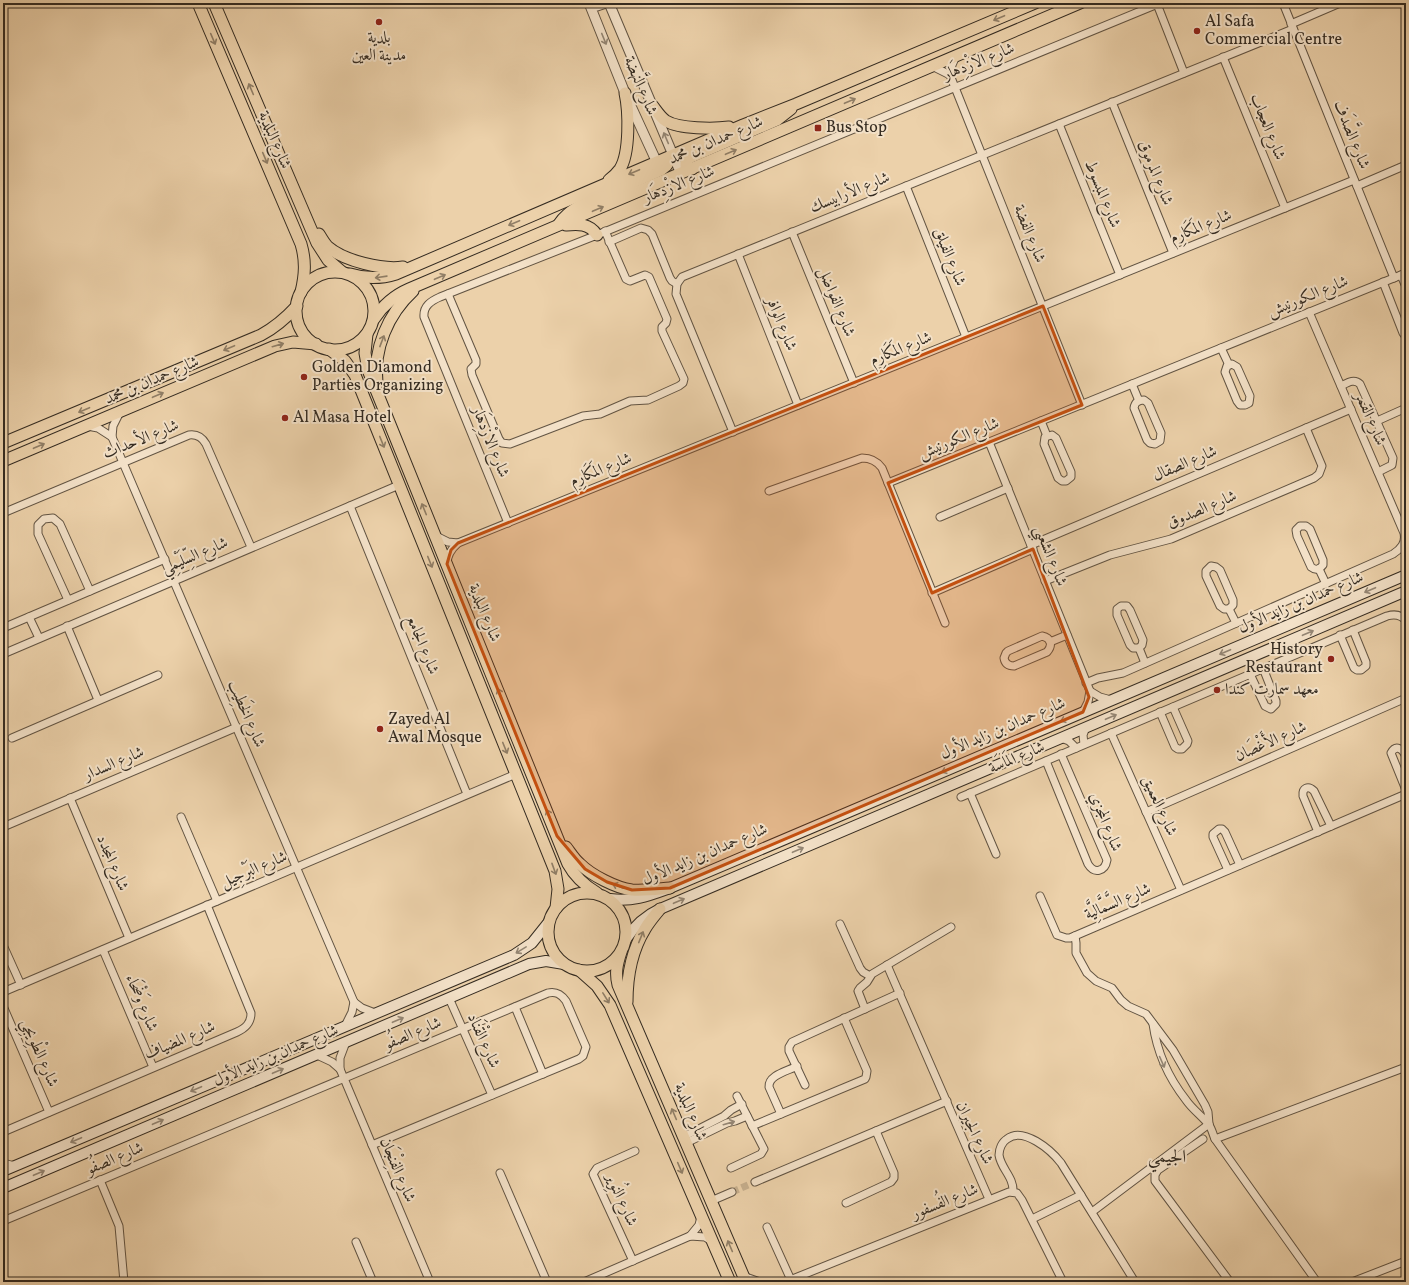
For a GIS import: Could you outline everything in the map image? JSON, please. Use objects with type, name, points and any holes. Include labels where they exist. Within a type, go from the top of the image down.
[{"type":"main road","name":"شارع البلدية","points":[[198,3],[301,244],[305,262],[304,280],[301,292]]},
{"type":"main road","name":"شارع البلدية","points":[[214,3],[316,243],[328,260],[346,273]]},
{"type":"main road","name":"شارع حمدان بن محمد","points":[[374,319],[385,304],[400,293],[558,226],[661,171],[673,155],[1035,3]]},
{"type":"main road","name":"شارع حمدان بن محمد","points":[[346,273],[369,278],[386,277],[587,192],[661,171],[681,174],[1080,3]]},
{"type":"main road","points":[[587,192],[615,176],[624,161],[629,120],[626,93]]},
{"type":"main road","points":[[652,104],[662,118],[674,124],[712,129],[743,125]]},
{"type":"main road","points":[[692,169],[686,166],[689,158],[777,120],[789,112],[796,104]]},
{"type":"main road","points":[[302,207],[328,247],[344,256],[381,268],[391,268],[421,263]]},
{"type":"main road","points":[[558,226],[584,225],[601,233]]},
{"type":"main road","points":[[327,273],[346,273],[359,280],[370,292],[375,308],[374,319],[367,334],[354,345],[346,348],[329,349],[308,339],[303,332],[298,319],[297,306],[301,292],[314,278],[327,273]]},
{"type":"main road","points":[[378,393],[376,363],[382,339],[395,310],[406,297],[421,285]]},
{"type":"main road","name":"شارع حمدان بن محمد","points":[[3,443],[261,334],[280,324],[297,306]]},
{"type":"main road","name":"شارع البلدية","points":[[367,334],[365,353],[366,362],[557,836],[572,872],[586,887],[597,893]]},
{"type":"main road","name":"شارع حمدان بن محمد","points":[[3,461],[275,346],[293,342],[316,344]]},
{"type":"main road","name":"شارع البلدية","points":[[329,349],[345,361],[355,375],[555,871],[558,889],[556,908]]},
{"type":"main road","name":"شارع حمدان بن زايد الأول","points":[[610,899],[639,899],[670,888],[1406,575]]},
{"type":"main road","name":"شارع حمدان بن زايد الأول","points":[[626,939],[644,917],[660,909],[1406,591]]},
{"type":"main road","points":[[557,836],[582,866],[607,882],[632,890],[670,888]]},
{"type":"main road","points":[[585,892],[597,893],[610,899],[619,909],[625,921],[626,939],[613,962],[602,968],[591,971],[579,970],[564,964],[557,957],[549,941],[547,932],[548,923],[556,908],[564,900],[574,894],[585,892]]},
{"type":"main road","points":[[627,1006],[628,982],[636,951],[644,929],[660,909]]},
{"type":"main road","name":"شارع حمدان بن زايد الأول","points":[[3,1171],[518,952],[532,943],[548,923]]},
{"type":"main road","name":"شارع البلدية","points":[[620,952],[616,966],[618,985],[744,1279]]},
{"type":"main road","name":"شارع حمدان بن زايد الأول","points":[[3,1188],[529,964],[546,961],[564,964]]},
{"type":"main road","name":"شارع البلدية","points":[[579,970],[597,986],[610,1005],[700,1216],[730,1282]]},
{"type":"street","name":"شارع النَّهضة","points":[[589,3],[626,93],[661,171]]},
{"type":"street","points":[[592,3],[597,6],[606,3]]},
{"type":"street","name":"شارع النَّهضة","points":[[609,3],[681,174]]},
{"type":"street","name":"شارع الصَّدَف","points":[[1283,3],[1356,183],[1406,287]]},
{"type":"street","name":"شارع الأرابيسك","points":[[677,284],[682,277],[686,275],[1223,57],[1340,3]]},
{"type":"street","points":[[1158,4],[1184,73]]},
{"type":"street","name":"شارع الازْدِهَار","points":[[508,523],[424,317],[427,306],[435,299],[601,233],[1158,4]]},
{"type":"street","points":[[932,66],[950,75],[956,56]]},
{"type":"street","name":"شارع العجاب","points":[[1223,57],[1285,208]]},
{"type":"street","name":"شارع الفضة","points":[[950,75],[1082,404]]},
{"type":"street","name":"شارع المرموق","points":[[1112,102],[1173,253]]},
{"type":"street","name":"شارع المبسوط","points":[[1059,124],[1120,275]]},
{"type":"street","name":"شارع المَكَارِم","points":[[458,543],[1285,208],[1406,165]]},
{"type":"street","name":"شارع الفيلق","points":[[906,186],[966,337]]},
{"type":"street","points":[[609,242],[641,228],[648,230],[652,234],[670,278],[677,284],[676,294],[733,432]]},
{"type":"street","name":"شارع الفواضل","points":[[792,232],[854,383]]},
{"type":"street","points":[[448,294],[476,360],[476,364],[472,369],[472,375],[502,443],[510,444],[583,416],[600,414],[630,401],[648,400],[680,386],[684,379],[662,331],[667,319],[649,278],[645,275],[630,281],[626,280],[609,242],[601,233]]},
{"type":"street","name":"شارع الوافر","points":[[738,254],[798,405]]},
{"type":"street","name":"شارع الكورنيش","points":[[888,483],[1400,275]]},
{"type":"street","points":[[1383,282],[1403,333],[1406,337]]},
{"type":"street","name":"شارع القمر","points":[[1086,682],[1123,673],[1393,554],[1403,545],[1405,538],[1404,533],[1309,312]]},
{"type":"street","points":[[1221,348],[1229,365]]},
{"type":"street","points":[[1229,365],[1234,365],[1238,369],[1250,396],[1250,401],[1243,406],[1237,401],[1225,372],[1225,369],[1229,365]]},
{"type":"street","points":[[1341,386],[1352,381],[1358,382],[1377,421],[1393,461],[1392,465],[1378,472]]},
{"type":"street","points":[[1132,384],[1139,401]]},
{"type":"street","points":[[1139,401],[1146,401],[1150,409],[1162,436],[1158,443],[1152,444],[1147,440],[1134,408],[1135,404],[1139,401]]},
{"type":"street","points":[[1377,421],[1406,408]]},
{"type":"street","name":"شارع الصقال","points":[[932,593],[1032,547],[1350,409]]},
{"type":"street","points":[[87,426],[98,428],[112,437],[113,426],[120,411]]},
{"type":"street","points":[[1041,421],[1047,436]]},
{"type":"street","name":"شارع الصدوق","points":[[1045,581],[1110,555],[1171,539],[1314,478],[1319,474],[1322,466],[1306,428]]},
{"type":"street","name":"شارع الأحداث","points":[[3,513],[189,435],[197,435],[206,444],[251,547]]},
{"type":"street","points":[[1052,435],[1056,438],[1071,472],[1071,478],[1066,482],[1058,478],[1044,444],[1044,439],[1047,436],[1052,435]]},
{"type":"street","name":"شارع الخَطِيب","points":[[112,437],[175,580],[354,1002]]},
{"type":"street","name":"شارع الشعبي","points":[[990,442],[1090,691]]},
{"type":"street","points":[[769,491],[862,458],[873,460],[880,465],[945,623]]},
{"type":"street","name":"شارع السِّلَيْمِي","points":[[3,654],[399,485]]},
{"type":"street","points":[[940,516],[1008,488]]},
{"type":"street","name":"شارع الجامع","points":[[350,506],[467,794]]},
{"type":"street","points":[[68,600],[38,534],[38,525],[44,519],[53,518],[60,524],[90,591]]},
{"type":"street","points":[[1300,526],[1306,526],[1310,529],[1323,560],[1323,565],[1319,569],[1316,570],[1311,567],[1297,536],[1296,530],[1300,526]]},
{"type":"street","points":[[436,536],[444,541],[458,543]]},
{"type":"street","points":[[447,564],[448,554],[458,543]]},
{"type":"street","name":"شارع السِّلَيْمِي","points":[[3,628],[165,559]]},
{"type":"street","points":[[1211,566],[1216,566],[1220,570],[1233,600],[1233,604],[1229,609],[1224,609],[1220,606],[1206,576],[1206,571],[1211,566]]},
{"type":"street","points":[[1319,569],[1326,584]]},
{"type":"street","points":[[1121,606],[1126,606],[1130,610],[1143,640],[1142,645],[1139,648],[1133,648],[1130,645],[1117,615],[1117,609],[1121,606]]},
{"type":"street","points":[[1229,609],[1236,624]]},
{"type":"street","name":"شارع المَاسَة","points":[[960,797],[1340,635],[1393,614],[1399,615],[1406,621]]},
{"type":"street","points":[[29,617],[39,638]]},
{"type":"street","points":[[67,626],[98,700]]},
{"type":"street","points":[[1340,635],[1354,668],[1361,670],[1366,666],[1366,662],[1353,630]]},
{"type":"street","points":[[1050,642],[1067,635]]},
{"type":"street","points":[[1040,636],[1047,638],[1050,642],[1051,647],[1047,652],[1031,659],[1014,666],[1008,665],[1005,661],[1004,656],[1008,651],[1040,636]]},
{"type":"street","points":[[1139,648],[1145,663]]},
{"type":"street","points":[[1250,674],[1265,706],[1271,709],[1276,704],[1276,701],[1263,668]]},
{"type":"street","points":[[12,738],[158,675]]},
{"type":"street","points":[[1083,712],[1088,702],[1090,691],[1100,697],[1111,700]]},
{"type":"street","name":"شارع الأَغْصَان","points":[[1146,812],[1406,698]]},
{"type":"street","points":[[1160,712],[1175,747],[1178,749],[1185,748],[1188,741],[1173,707]]},
{"type":"street","name":"شارع السدار","points":[[3,826],[237,727]]},
{"type":"street","points":[[1084,744],[1083,735],[1086,727]]},
{"type":"street","name":"شارع العميق","points":[[1111,733],[1181,890]]},
{"type":"street","name":"شارع المَاسَة","points":[[1061,738],[1069,741],[1076,748]]},
{"type":"street","points":[[1406,757],[1401,748],[1393,750],[1391,753],[1406,790]]},
{"type":"street","name":"شارع المجزي","points":[[1046,761],[1088,864],[1094,870],[1104,868],[1107,860],[1061,754]]},
{"type":"street","name":"شارع البَرْجِيل","points":[[3,992],[516,774]]},
{"type":"street","points":[[1318,832],[1303,796],[1302,792],[1304,789],[1311,788],[1314,791],[1331,826]]},
{"type":"street","points":[[970,793],[996,854]]},
{"type":"street","name":"شارع السَّمَّالِيَّة","points":[[1040,896],[1057,935],[1066,938],[1074,936],[1406,794]]},
{"type":"street","name":"شارع المجدد","points":[[70,798],[129,938]]},
{"type":"street","points":[[181,817],[217,901]]},
{"type":"street","points":[[1228,870],[1213,837],[1215,831],[1219,829],[1222,829],[1225,832],[1240,865]]},
{"type":"street","name":"شارع المضياف","points":[[3,1132],[247,1026],[250,1022],[249,1008],[206,905]]},
{"type":"street","points":[[840,924],[860,968],[864,973],[870,976]]},
{"type":"street","points":[[865,1009],[858,991],[867,982],[870,976],[951,927]]},
{"type":"street","points":[[1074,936],[1076,953],[1087,973],[1096,981],[1112,988],[1125,1004],[1146,1014],[1174,1050],[1205,1105],[1208,1112],[1209,1124],[1215,1139],[1317,1282]]},
{"type":"street","points":[[3,944],[21,985]]},
{"type":"street","name":"شارع وَضْحَاء","points":[[103,950],[153,1067]]},
{"type":"street","points":[[887,965],[947,1101]]},
{"type":"street","name":"شارع الصفُو","points":[[3,1221],[548,993],[557,993],[562,995],[586,1047],[583,1056],[580,1059],[372,1145]]},
{"type":"street","points":[[805,1085],[789,1049],[792,1042],[900,993]]},
{"type":"street","name":"شارع القْنَاد","points":[[450,998],[492,1095]]},
{"type":"street","points":[[345,1026],[352,1012],[354,1002],[362,1008],[376,1013]]},
{"type":"street","name":"شارع الطْوِيجِي","points":[[3,1006],[49,1112]]},
{"type":"street","points":[[515,1007],[543,1074]]},
{"type":"street","points":[[752,1126],[862,1081],[866,1077],[867,1071],[844,1018]]},
{"type":"street","points":[[1153,1024],[1157,1047],[1164,1065],[1186,1100],[1209,1124]]},
{"type":"street","points":[[340,1070],[340,1058],[346,1042]]},
{"type":"street","name":"شارع الفِنْجَان","points":[[316,1055],[327,1059],[340,1070],[430,1282]]},
{"type":"street","points":[[781,1114],[769,1087],[769,1082],[772,1078],[797,1066]]},
{"type":"street","points":[[1215,1139],[1406,1067]]},
{"type":"street","points":[[731,1168],[762,1154],[764,1151],[737,1096]]},
{"type":"street","name":"شارع الجيران","points":[[756,1182],[947,1101],[989,1199]]},
{"type":"street","points":[[685,1140],[724,1116],[730,1110],[742,1104]]},
{"type":"street","points":[[685,1140],[747,1116]]},
{"type":"street","points":[[1092,1212],[1209,1124]]},
{"type":"street","points":[[846,1203],[891,1182],[894,1178],[894,1173],[876,1131]]},
{"type":"street","points":[[1063,1282],[1020,1196],[1014,1192],[1012,1180],[1001,1160],[1000,1150],[1004,1141],[1013,1135],[1023,1135],[1032,1139],[1053,1154],[1061,1163],[1135,1282]]},
{"type":"street","points":[[1203,1139],[1158,1170],[1155,1175],[1155,1181],[1230,1282]]},
{"type":"street","name":"شارع النُوِير","points":[[633,1261],[593,1174],[598,1168],[635,1151]]},
{"type":"street","points":[[3,1163],[15,1166]]},
{"type":"street","points":[[500,1173],[547,1282]]},
{"type":"street","points":[[100,1180],[116,1217],[120,1231],[124,1282]]},
{"type":"street","points":[[711,1201],[732,1192]]},
{"type":"street","name":"شارع الفُسفور","points":[[767,1227],[788,1281],[989,1199],[1009,1192],[1014,1192]]},
{"type":"street","points":[[1032,1219],[1081,1195]]},
{"type":"street","points":[[584,1282],[690,1236],[699,1225],[700,1216]]},
{"type":"street","points":[[690,1236],[705,1237],[713,1243]]},
{"type":"street","points":[[356,1242],[373,1282]]},
{"type":"street","points":[[1352,1282],[1406,1261]]},
{"type":"street","points":[[744,1279],[760,1282]]},
{"type":"highlighted area","points":[[1043,306],[1082,405],[888,483],[932,593],[1033,549],[1089,697],[1083,712],[670,888],[632,890],[607,882],[585,869],[557,836],[447,564],[451,550],[458,543]]},
{"type":"tunnel","points":[[732,1192],[755,1182]]},
{"type":"place","name":"بلدية مدينة العين","points":[[379,22]]},
{"type":"place","name":"Al Safa Commercial Centre","points":[[1197,31]]},
{"type":"place","name":"Bus Stop","points":[[818,128]]},
{"type":"place","name":"Golden Diamond Parties Organizing","points":[[304,377]]},
{"type":"place","name":"Al Masa Hotel","points":[[285,418]]},
{"type":"place","name":"History Restaurant","points":[[1331,659]]},
{"type":"place","name":"معهد سمارت كندا","points":[[1217,690]]},
{"type":"place","name":"Zayed Al Awal Mosque","points":[[380,729]]},
{"type":"district","name":"الجيمي","points":[[1167,1157]]}]
